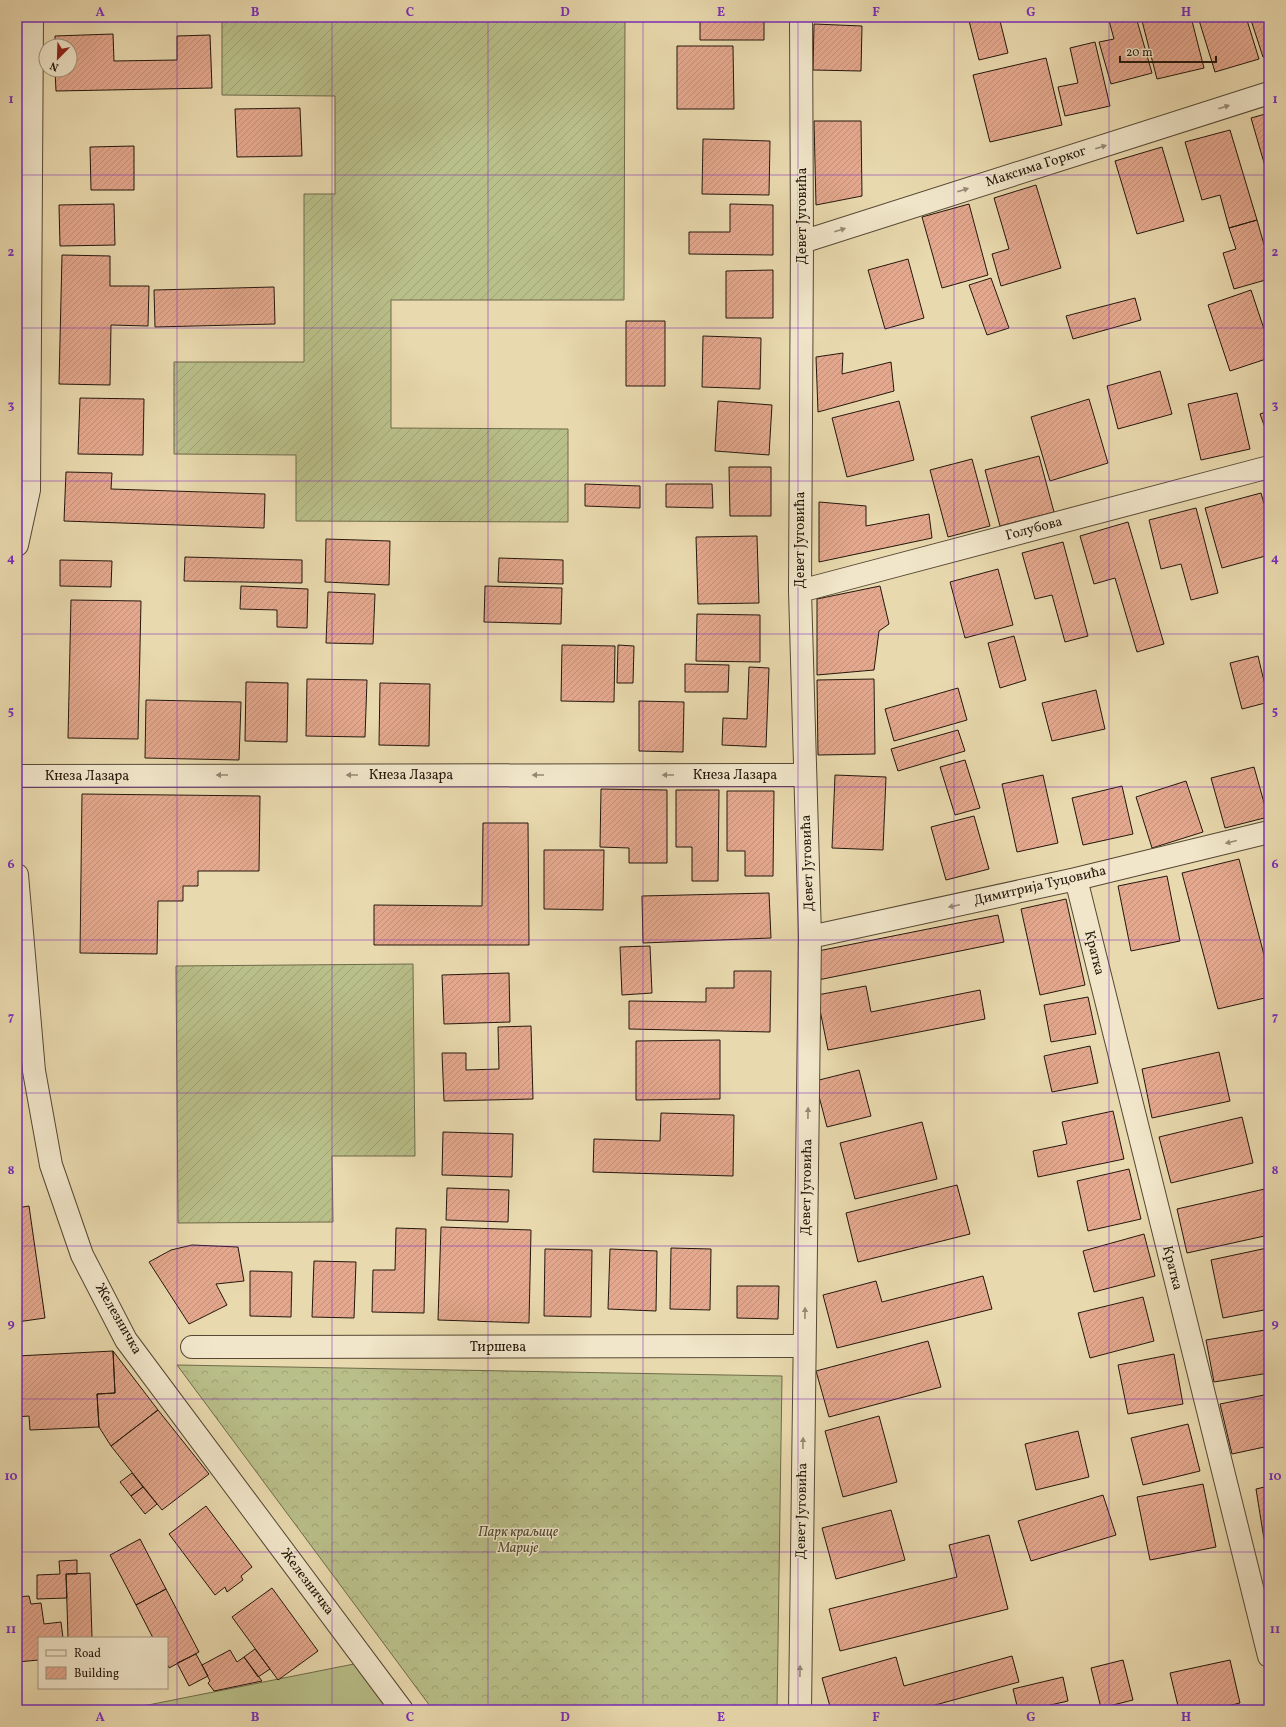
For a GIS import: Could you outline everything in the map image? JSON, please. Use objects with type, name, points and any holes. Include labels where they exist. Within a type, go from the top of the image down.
[{"type":"street","points":[[17,545],[29,490],[32,17]]},
{"type":"street","name":"Девет Југовића","points":[[800,1710],[810,937],[800,591],[802,242],[801,17]]},
{"type":"street","name":"Максима Горког","points":[[802,242],[1269,93]]},
{"type":"street","name":"Голубова","points":[[800,591],[1269,467]]},
{"type":"street","name":"Кнеза Лазара","points":[[17,776],[805,775]]},
{"type":"street","name":"Димитрија Туцовића","points":[[810,937],[1076,879],[1269,832]]},
{"type":"street","name":"Железничка","points":[[17,876],[34,1071],[51,1164],[82,1255],[126,1340],[402,1710]]},
{"type":"street","name":"Кратка","points":[[1076,879],[1269,1656]]},
{"type":"street","name":"Тиршева","points":[[192,1346],[804,1346]]},
{"type":"green space","points":[[222,17],[625,17],[624,300],[391,300],[391,428],[568,429],[568,522],[296,521],[296,455],[174,454],[174,362],[304,362],[304,194],[335,194],[335,96],[222,95]]},
{"type":"green space","points":[[413,964],[415,1156],[332,1156],[333,1222],[178,1223],[176,966]]},
{"type":"green space","name":"Парк краљице Марије","points":[[177,1365],[782,1376],[777,1710],[433,1710]]},
{"type":"green space","points":[[364,1662],[400,1710],[123,1710]]},
{"type":"building","points":[[72,17],[164,17],[164,19],[72,20]]},
{"type":"building","points":[[700,17],[764,17],[764,40],[700,40]]},
{"type":"building","points":[[968,17],[999,17],[1008,53],[979,60]]},
{"type":"building","points":[[1108,17],[1136,17],[1152,73],[1111,84],[1099,42],[1114,39]]},
{"type":"building","points":[[1141,17],[1191,17],[1204,68],[1157,79]]},
{"type":"building","points":[[1198,17],[1246,17],[1259,59],[1215,72]]},
{"type":"building","points":[[1250,17],[1269,17],[1269,55],[1263,57]]},
{"type":"building","points":[[814,24],[862,26],[861,71],[813,70]]},
{"type":"building","points":[[113,34],[114,61],[177,60],[177,36],[210,35],[212,88],[56,91],[55,78],[78,78],[78,38],[55,38],[55,36]]},
{"type":"building","points":[[1095,42],[1110,106],[1065,116],[1058,87],[1078,83],[1070,48]]},
{"type":"building","points":[[677,46],[733,46],[734,109],[677,109]]},
{"type":"building","points":[[1046,58],[1062,125],[990,142],[973,75]]},
{"type":"building","points":[[300,108],[302,156],[237,157],[235,109]]},
{"type":"building","points":[[1269,113],[1269,180],[1251,118]]},
{"type":"building","points":[[814,121],[861,121],[862,196],[816,205]]},
{"type":"building","points":[[1230,130],[1257,220],[1229,228],[1220,195],[1202,200],[1185,142]]},
{"type":"building","points":[[703,139],[770,141],[769,195],[702,194]]},
{"type":"building","points":[[134,146],[134,190],[91,190],[90,147]]},
{"type":"building","points":[[1162,147],[1184,221],[1137,234],[1115,161]]},
{"type":"building","points":[[1036,185],[1061,268],[1001,286],[992,254],[1009,249],[994,198]]},
{"type":"building","points":[[114,204],[115,245],[60,246],[59,205]]},
{"type":"building","points":[[730,204],[773,205],[773,255],[689,254],[689,232],[730,232]]},
{"type":"building","points":[[969,204],[988,275],[942,288],[922,217]]},
{"type":"building","points":[[1257,220],[1269,262],[1269,279],[1234,289],[1223,253],[1236,249],[1229,228]]},
{"type":"building","points":[[62,255],[110,256],[110,286],[149,286],[148,326],[111,325],[110,385],[59,384]]},
{"type":"building","points":[[908,259],[924,318],[885,329],[868,270]]},
{"type":"building","points":[[773,270],[773,318],[726,318],[726,271]]},
{"type":"building","points":[[991,278],[1009,328],[987,335],[969,285]]},
{"type":"building","points":[[274,287],[275,324],[155,327],[154,290]]},
{"type":"building","points":[[1251,290],[1269,344],[1269,358],[1230,371],[1208,305]]},
{"type":"building","points":[[1135,298],[1141,320],[1073,339],[1066,316]]},
{"type":"building","points":[[626,321],[665,321],[665,386],[626,386]]},
{"type":"building","points":[[703,336],[761,338],[760,389],[702,387]]},
{"type":"building","points":[[843,353],[842,374],[891,362],[894,391],[818,412],[816,357]]},
{"type":"building","points":[[1160,371],[1172,414],[1118,429],[1107,386]]},
{"type":"building","points":[[1237,393],[1250,449],[1201,460],[1188,404]]},
{"type":"building","points":[[80,398],[144,399],[143,455],[78,454]]},
{"type":"building","points":[[1089,399],[1108,463],[1050,481],[1031,417]]},
{"type":"building","points":[[718,401],[772,405],[769,455],[715,451]]},
{"type":"building","points":[[899,401],[914,460],[847,477],[832,418]]},
{"type":"building","points":[[1269,411],[1269,439],[1260,414]]},
{"type":"building","points":[[1039,456],[1054,512],[1000,526],[985,470]]},
{"type":"building","points":[[972,459],[990,526],[948,537],[930,470]]},
{"type":"building","points":[[729,467],[771,467],[771,516],[730,516]]},
{"type":"building","points":[[66,472],[112,473],[111,489],[265,494],[264,528],[64,521]]},
{"type":"building","points":[[585,484],[640,486],[640,508],[585,506]]},
{"type":"building","points":[[666,484],[712,484],[713,508],[666,507]]},
{"type":"building","points":[[1261,493],[1269,521],[1269,555],[1222,568],[1205,508]]},
{"type":"building","points":[[819,502],[866,506],[866,526],[929,514],[932,538],[819,562]]},
{"type":"building","points":[[1196,508],[1218,593],[1191,600],[1181,564],[1161,569],[1149,520]]},
{"type":"building","points":[[1128,522],[1164,644],[1137,652],[1115,578],[1094,584],[1080,536]]},
{"type":"building","points":[[757,536],[759,603],[698,604],[696,537]]},
{"type":"building","points":[[326,539],[390,541],[389,585],[325,582]]},
{"type":"building","points":[[1063,542],[1088,636],[1065,642],[1052,595],[1035,599],[1022,553]]},
{"type":"building","points":[[185,557],[302,560],[302,583],[184,581]]},
{"type":"building","points":[[499,558],[563,560],[563,584],[498,582]]},
{"type":"building","points":[[60,560],[112,561],[111,587],[60,586]]},
{"type":"building","points":[[998,569],[1013,625],[965,638],[950,582]]},
{"type":"building","points":[[241,586],[308,589],[307,628],[277,627],[277,610],[240,609]]},
{"type":"building","points":[[485,586],[562,588],[561,624],[484,622]]},
{"type":"building","points":[[880,586],[889,624],[879,631],[874,670],[817,675],[817,599]]},
{"type":"building","points":[[328,592],[375,594],[373,644],[326,643]]},
{"type":"building","points":[[71,600],[141,601],[138,739],[68,738]]},
{"type":"building","points":[[697,614],[760,615],[760,662],[696,661]]},
{"type":"building","points":[[1014,636],[1026,680],[1000,688],[988,643]]},
{"type":"building","points":[[562,645],[615,646],[614,702],[561,701]]},
{"type":"building","points":[[618,645],[634,646],[633,683],[617,683]]},
{"type":"building","points":[[1269,654],[1269,675],[1264,655]]},
{"type":"building","points":[[1258,656],[1269,702],[1242,709],[1230,663]]},
{"type":"building","points":[[685,664],[729,665],[728,692],[685,692]]},
{"type":"building","points":[[749,667],[769,668],[766,747],[722,745],[723,718],[747,719]]},
{"type":"building","points":[[307,679],[367,680],[365,737],[306,736]]},
{"type":"building","points":[[874,679],[875,754],[818,755],[817,680]]},
{"type":"building","points":[[246,682],[288,683],[287,742],[245,741]]},
{"type":"building","points":[[380,683],[430,684],[429,746],[379,745]]},
{"type":"building","points":[[958,688],[967,720],[894,741],[885,709]]},
{"type":"building","points":[[1096,690],[1105,729],[1052,741],[1042,703]]},
{"type":"building","points":[[146,700],[241,702],[239,760],[145,758]]},
{"type":"building","points":[[639,701],[684,702],[683,752],[639,751]]},
{"type":"building","points":[[958,730],[965,751],[898,771],[891,749]]},
{"type":"building","points":[[965,760],[980,808],[955,815],[940,767]]},
{"type":"building","points":[[1254,767],[1268,817],[1225,828],[1211,778]]},
{"type":"building","points":[[835,775],[886,777],[883,850],[832,848]]},
{"type":"building","points":[[1043,775],[1058,843],[1017,852],[1002,784]]},
{"type":"building","points":[[1186,781],[1203,832],[1152,848],[1136,797]]},
{"type":"building","points":[[1122,786],[1133,834],[1083,845],[1072,798]]},
{"type":"building","points":[[601,789],[667,790],[667,863],[629,863],[629,848],[600,847]]},
{"type":"building","points":[[676,790],[719,790],[718,881],[692,881],[692,847],[676,847]]},
{"type":"building","points":[[727,791],[774,791],[773,876],[745,876],[745,851],[727,851]]},
{"type":"building","points":[[82,794],[260,796],[259,871],[198,871],[198,886],[183,886],[183,901],[158,901],[157,954],[80,953]]},
{"type":"building","points":[[974,816],[989,869],[946,880],[931,827]]},
{"type":"building","points":[[483,823],[528,823],[529,945],[374,945],[374,905],[482,906]]},
{"type":"building","points":[[544,850],[604,850],[603,910],[544,909]]},
{"type":"building","points":[[1239,859],[1269,974],[1269,997],[1218,1009],[1182,873]]},
{"type":"building","points":[[1167,876],[1180,941],[1131,951],[1118,886]]},
{"type":"building","points":[[769,893],[771,938],[643,943],[642,896]]},
{"type":"building","points":[[1066,899],[1085,985],[1040,995],[1021,909]]},
{"type":"building","points":[[998,915],[1004,942],[818,980],[813,952]]},
{"type":"building","points":[[650,946],[652,993],[622,995],[620,947]]},
{"type":"building","points":[[734,971],[771,971],[770,1032],[629,1029],[629,1001],[706,1002],[706,988],[734,988]]},
{"type":"building","points":[[509,973],[510,1022],[444,1024],[442,975]]},
{"type":"building","points":[[866,986],[871,1012],[980,990],[985,1019],[828,1050],[817,995]]},
{"type":"building","points":[[1088,997],[1096,1034],[1051,1042],[1044,1005]]},
{"type":"building","points":[[531,1026],[533,1099],[444,1101],[442,1053],[466,1053],[466,1070],[499,1069],[498,1027]]},
{"type":"building","points":[[720,1040],[720,1099],[636,1100],[636,1041]]},
{"type":"building","points":[[1090,1046],[1098,1083],[1052,1092],[1044,1056]]},
{"type":"building","points":[[1219,1052],[1230,1101],[1152,1118],[1142,1069]]},
{"type":"building","points":[[859,1070],[871,1116],[827,1127],[815,1081]]},
{"type":"building","points":[[1113,1111],[1124,1159],[1038,1177],[1033,1151],[1067,1144],[1062,1122]]},
{"type":"building","points":[[661,1113],[734,1115],[733,1176],[593,1172],[594,1139],[660,1141]]},
{"type":"building","points":[[1242,1117],[1253,1163],[1171,1183],[1159,1137]]},
{"type":"building","points":[[922,1122],[937,1179],[855,1199],[840,1143]]},
{"type":"building","points":[[443,1132],[513,1134],[512,1177],[442,1175]]},
{"type":"building","points":[[1129,1169],[1141,1219],[1088,1231],[1077,1181]]},
{"type":"building","points":[[957,1185],[970,1234],[858,1262],[846,1213]]},
{"type":"building","points":[[447,1188],[509,1190],[508,1222],[446,1220]]},
{"type":"building","points":[[1269,1188],[1269,1235],[1187,1253],[1177,1209]]},
{"type":"building","points":[[29,1206],[45,1318],[17,1322],[17,1208]]},
{"type":"building","points":[[441,1227],[531,1230],[529,1323],[438,1320]]},
{"type":"building","points":[[396,1228],[426,1229],[424,1313],[372,1312],[373,1270],[395,1270]]},
{"type":"building","points":[[1144,1234],[1155,1276],[1094,1292],[1083,1251]]},
{"type":"building","points":[[192,1245],[238,1247],[244,1281],[216,1284],[227,1305],[189,1324],[149,1262],[171,1250]]},
{"type":"building","points":[[671,1248],[711,1249],[710,1310],[670,1309]]},
{"type":"building","points":[[1267,1248],[1269,1258],[1269,1309],[1223,1318],[1211,1260]]},
{"type":"building","points":[[545,1249],[592,1250],[591,1317],[544,1316]]},
{"type":"building","points":[[610,1249],[657,1251],[656,1311],[608,1309]]},
{"type":"building","points":[[314,1261],[356,1262],[354,1318],[312,1317]]},
{"type":"building","points":[[250,1271],[292,1272],[291,1317],[250,1316]]},
{"type":"building","points":[[983,1276],[992,1309],[837,1348],[823,1295],[876,1281],[882,1302]]},
{"type":"building","points":[[737,1286],[779,1286],[778,1319],[737,1318]]},
{"type":"building","points":[[1143,1297],[1154,1341],[1090,1358],[1078,1313]]},
{"type":"building","points":[[1265,1330],[1269,1357],[1269,1373],[1214,1382],[1206,1340]]},
{"type":"building","points":[[928,1341],[941,1387],[829,1417],[816,1371]]},
{"type":"building","points":[[113,1351],[115,1393],[97,1394],[99,1427],[30,1430],[29,1416],[17,1417],[17,1356]]},
{"type":"building","points":[[113,1351],[158,1410],[111,1446],[99,1427],[97,1394],[115,1393]]},
{"type":"building","points":[[1174,1354],[1183,1404],[1128,1414],[1118,1365]]},
{"type":"building","points":[[1269,1394],[1269,1446],[1232,1454],[1220,1404]]},
{"type":"building","points":[[158,1410],[209,1474],[162,1510],[111,1446]]},
{"type":"building","points":[[879,1416],[897,1482],[843,1497],[825,1431]]},
{"type":"building","points":[[1188,1424],[1200,1471],[1143,1485],[1131,1438]]},
{"type":"building","points":[[1078,1431],[1089,1477],[1036,1490],[1025,1444]]},
{"type":"building","points":[[132,1473],[143,1487],[131,1496],[120,1482]]},
{"type":"building","points":[[1203,1484],[1216,1547],[1150,1560],[1137,1497]]},
{"type":"building","points":[[1269,1486],[1269,1539],[1264,1539],[1256,1489]]},
{"type":"building","points":[[143,1487],[157,1504],[145,1514],[131,1496]]},
{"type":"building","points":[[1103,1495],[1116,1535],[1031,1561],[1018,1521]]},
{"type":"building","points":[[206,1506],[252,1567],[241,1576],[243,1580],[227,1592],[225,1587],[215,1595],[169,1534]]},
{"type":"building","points":[[891,1510],[905,1560],[836,1579],[822,1528]]},
{"type":"building","points":[[989,1535],[1008,1609],[840,1651],[829,1609],[957,1577],[949,1545]]},
{"type":"building","points":[[140,1539],[166,1589],[136,1605],[110,1555]]},
{"type":"building","points":[[77,1560],[77,1574],[66,1574],[67,1598],[37,1599],[37,1575],[60,1574],[59,1561]]},
{"type":"building","points":[[90,1573],[92,1637],[68,1637],[66,1574]]},
{"type":"building","points":[[272,1588],[318,1651],[278,1680],[232,1617]]},
{"type":"building","points":[[166,1589],[199,1652],[169,1668],[168,1637],[152,1637],[136,1605]]},
{"type":"building","points":[[29,1596],[31,1604],[41,1603],[44,1624],[61,1622],[63,1637],[38,1637],[38,1660],[17,1662],[17,1597]]},
{"type":"building","points":[[255,1649],[270,1669],[258,1677],[244,1657]]},
{"type":"building","points":[[230,1650],[237,1662],[244,1657],[262,1681],[214,1691],[208,1683],[210,1681],[202,1665]]},
{"type":"building","points":[[196,1654],[208,1676],[189,1686],[177,1663]]},
{"type":"building","points":[[1012,1656],[1019,1682],[917,1710],[831,1710],[822,1678],[896,1657],[904,1686]]},
{"type":"building","points":[[1123,1660],[1133,1700],[1101,1708],[1091,1668]]},
{"type":"building","points":[[1230,1660],[1240,1703],[1211,1710],[1179,1710],[1170,1673]]},
{"type":"building","points":[[1063,1677],[1068,1701],[1028,1710],[1018,1710],[1013,1689]]}]
